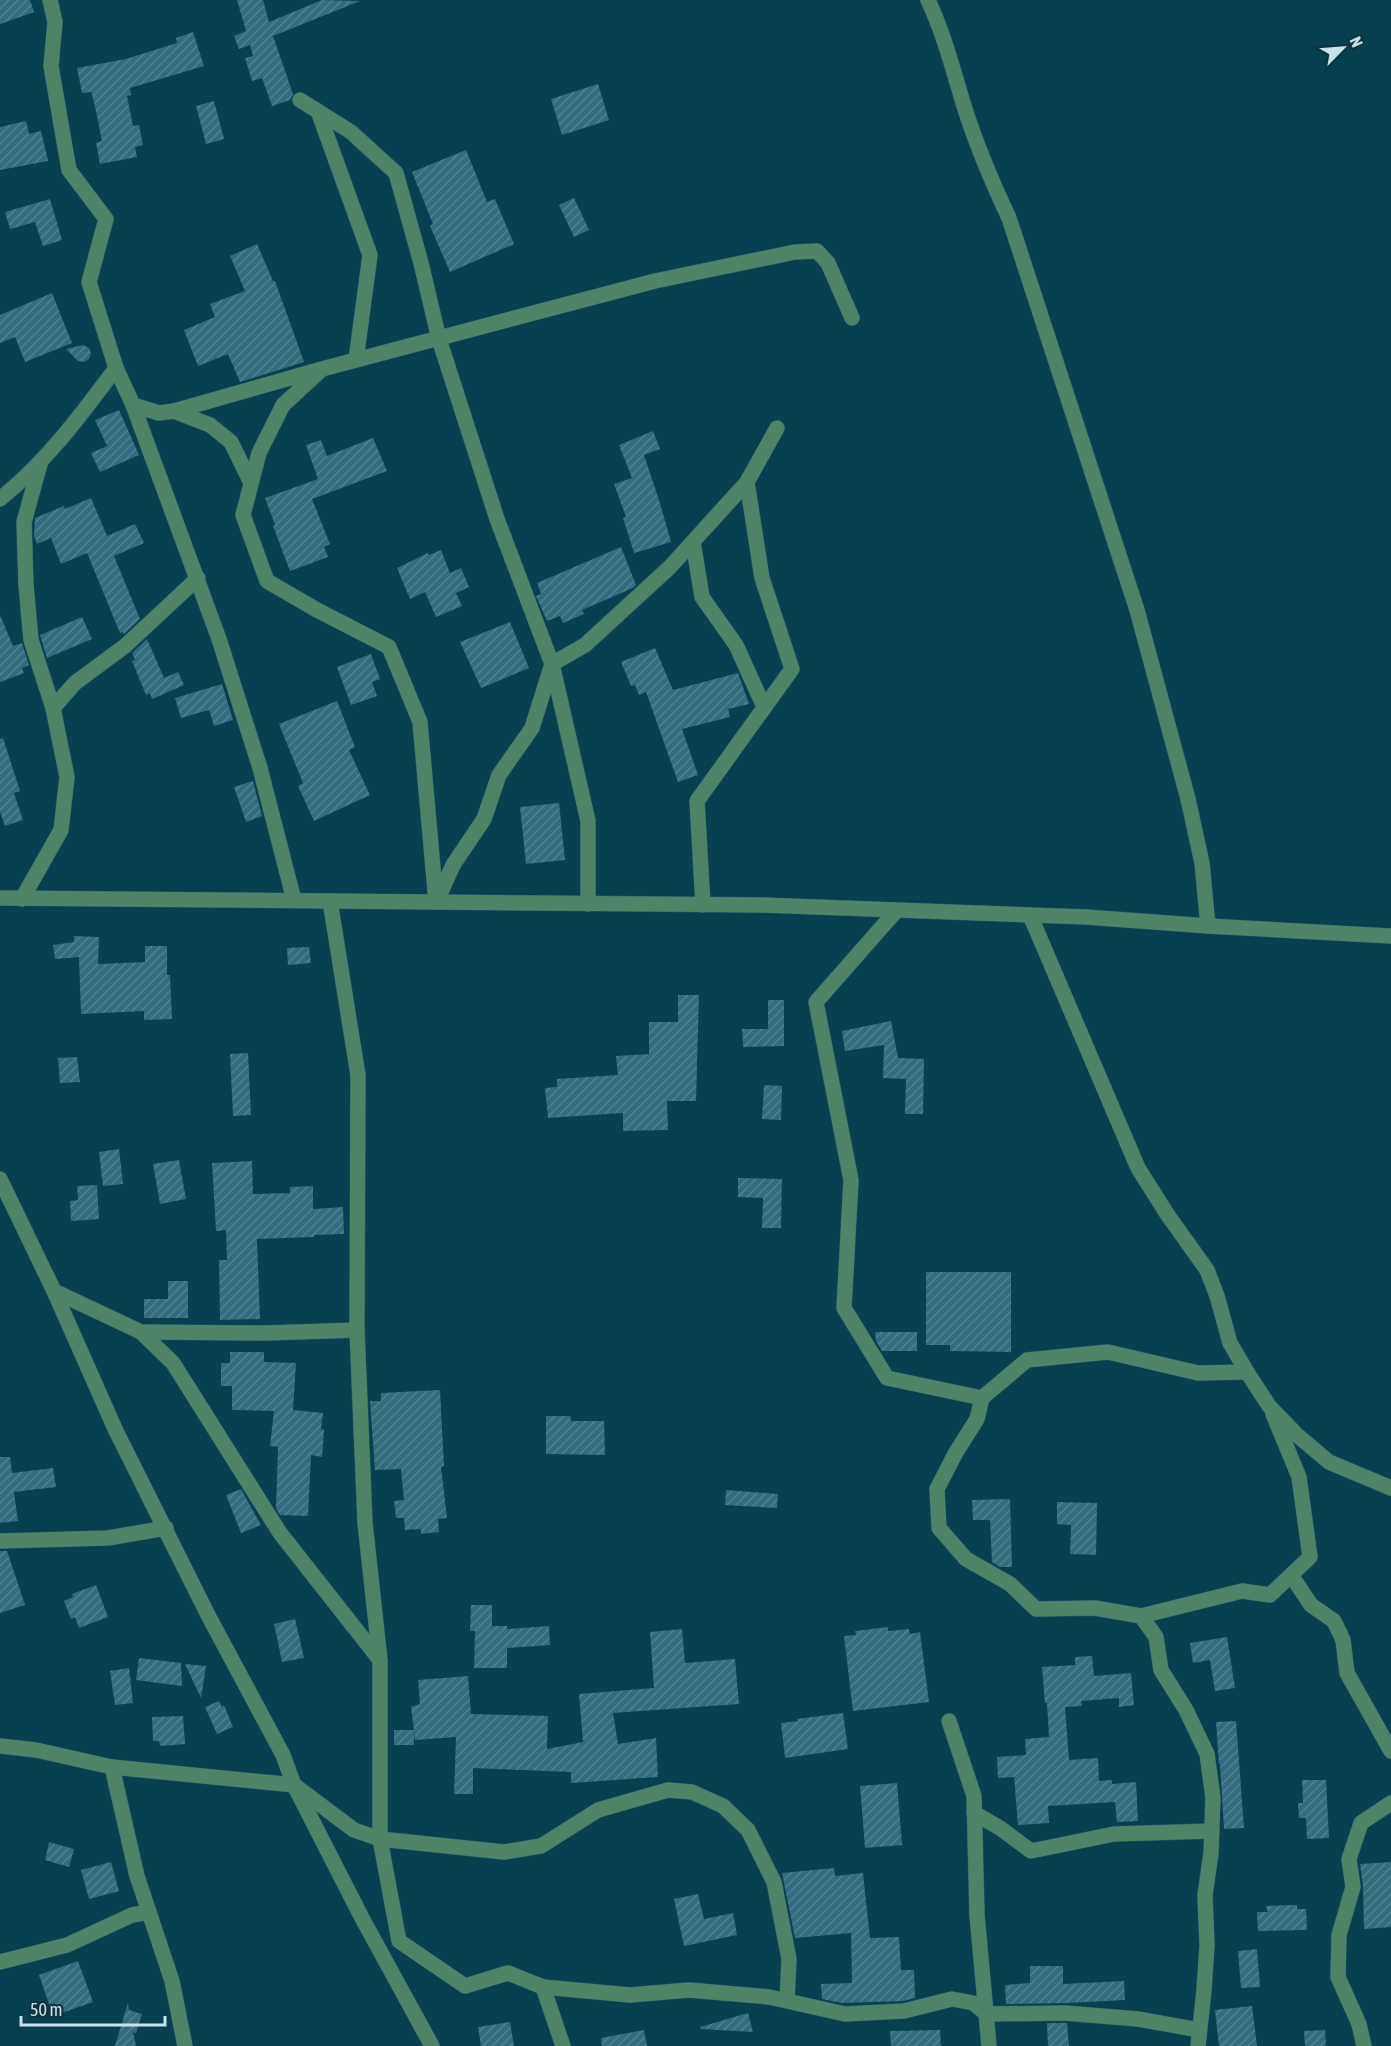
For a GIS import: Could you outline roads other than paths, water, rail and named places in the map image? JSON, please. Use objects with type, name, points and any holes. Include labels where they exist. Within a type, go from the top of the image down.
[{"type":"street","points":[[50,0],[55,22],[51,66],[69,170],[106,219],[88,282],[116,368],[133,405],[219,639],[260,768],[294,900]]},
{"type":"street","points":[[928,0],[942,29],[965,108],[993,185],[1009,218],[1137,610],[1188,800],[1202,863],[1208,926]]},
{"type":"street","points":[[300,100],[351,132],[396,173],[421,262],[439,339],[497,519],[552,664],[588,821],[588,904]]},
{"type":"street","points":[[318,111],[370,255],[356,360]]},
{"type":"street","points":[[133,405],[159,413],[174,411],[322,369],[655,281],[795,252],[817,251],[828,263],[852,318]]},
{"type":"street","points":[[0,498],[40,464],[66,435],[116,368]]},
{"type":"street","points":[[322,369],[282,405],[259,453],[243,515],[267,581],[389,647],[420,722],[436,902]]},
{"type":"street","points":[[174,411],[210,425],[231,442],[251,483]]},
{"type":"street","points":[[436,902],[453,865],[484,819],[499,776],[532,728],[552,664],[585,645],[670,567],[747,482],[777,428]]},
{"type":"street","points":[[22,899],[61,830],[67,777],[53,708],[32,640],[26,585],[24,522],[40,464]]},
{"type":"street","points":[[703,905],[697,801],[792,669],[762,578],[747,482]]},
{"type":"street","points":[[693,542],[702,597],[736,645],[764,707]]},
{"type":"street","points":[[53,708],[75,683],[125,646],[198,578]]},
{"type":"street","points":[[0,898],[764,905],[1086,917],[1391,936]]},
{"type":"street","points":[[330,901],[358,1075],[357,1330],[365,1523],[380,1660],[380,1839],[399,1941],[465,1986],[508,1973],[543,1987],[630,1995],[689,1990],[787,2000],[845,2014],[904,2012],[952,1999],[973,2003],[987,2014],[1065,2013],[1138,2019],[1198,2030]]},
{"type":"street","points":[[896,911],[816,1002],[851,1180],[844,1308],[888,1378],[982,1398]]},
{"type":"street","points":[[1030,915],[1138,1168],[1207,1270],[1230,1343],[1269,1406],[1299,1478],[1310,1557],[1270,1595],[1242,1591],[1141,1616],[1095,1608],[1036,1609],[1010,1584],[966,1559],[939,1528],[937,1489],[955,1454],[978,1419],[982,1398],[1027,1360],[1108,1352],[1198,1373],[1247,1372]]},
{"type":"street","points":[[1,1184],[54,1291],[116,1431],[209,1617],[283,1755],[294,1785],[362,1918],[432,2046]]},
{"type":"street","points":[[54,1291],[141,1332],[173,1364],[280,1533],[380,1660]]},
{"type":"street","points":[[141,1332],[357,1330]]},
{"type":"street","points":[[1269,1406],[1297,1435],[1329,1462],[1391,1488]]},
{"type":"street","points":[[0,1541],[108,1538],[166,1528]]},
{"type":"street","points":[[1292,1575],[1311,1605],[1334,1621],[1343,1640],[1347,1673],[1391,1751]]},
{"type":"street","points":[[1141,1616],[1156,1637],[1161,1670],[1186,1710],[1207,1754],[1213,1798],[1211,1853],[1205,1895],[1207,1946],[1198,2046]]},
{"type":"street","points":[[949,1721],[974,1796],[977,1916],[989,2046]]},
{"type":"street","points":[[0,1746],[36,1750],[112,1767],[294,1785],[354,1830],[380,1839],[504,1852],[541,1846],[598,1810],[668,1790],[692,1792],[723,1806],[748,1830],[774,1882],[789,1959],[787,2000]]},
{"type":"street","points":[[112,1767],[137,1876],[172,1981],[185,2046]]},
{"type":"street","points":[[1364,2046],[1359,2024],[1338,1977],[1339,1935],[1353,1887],[1349,1859],[1361,1823],[1391,1803]]},
{"type":"street","points":[[974,1813],[1000,1828],[1031,1851],[1114,1834],[1212,1831]]},
{"type":"street","points":[[0,1962],[67,1946],[132,1915],[149,1912]]},
{"type":"street","points":[[543,1987],[562,2046]]}]
